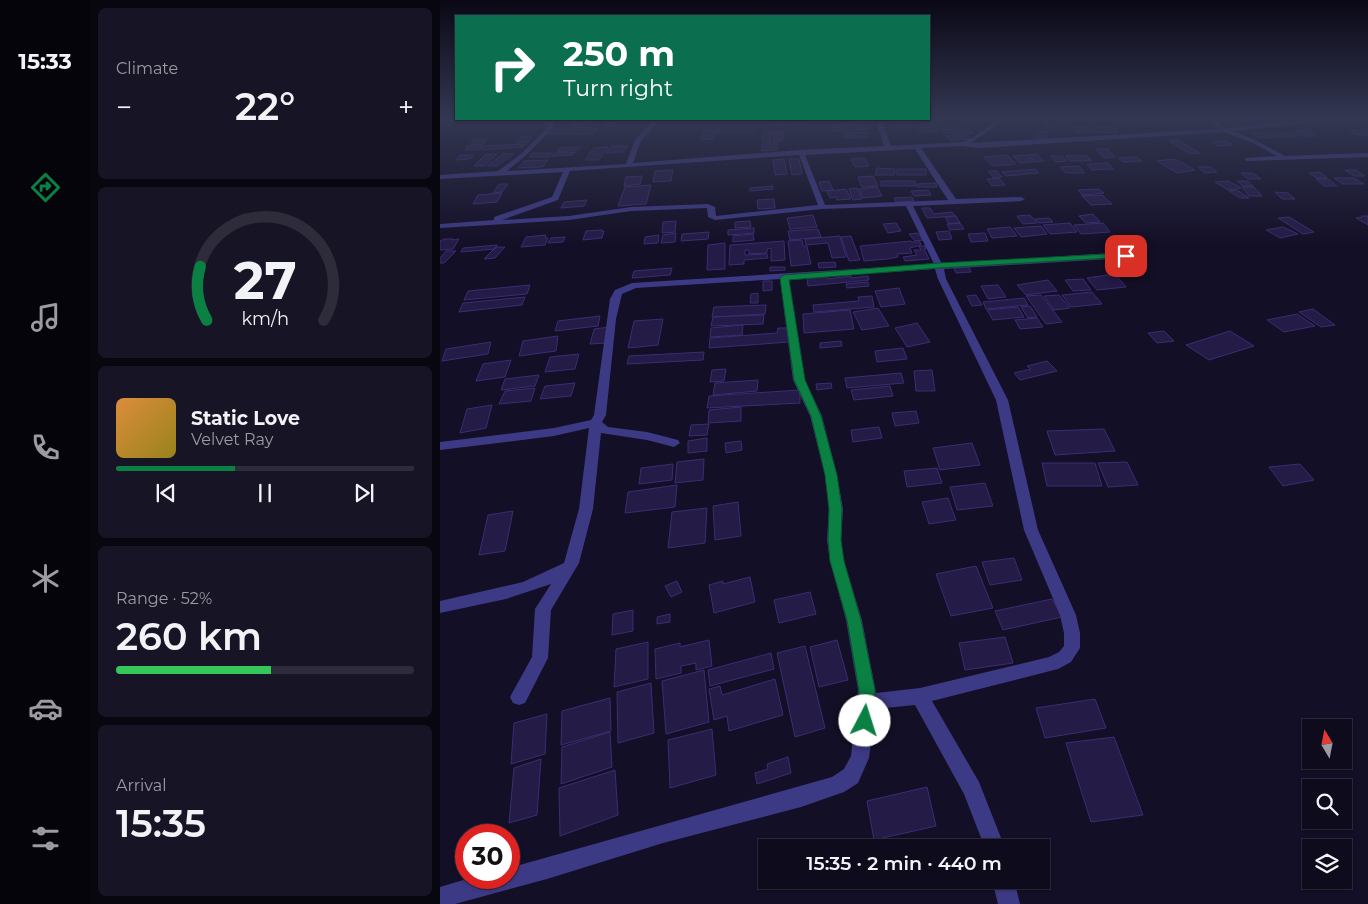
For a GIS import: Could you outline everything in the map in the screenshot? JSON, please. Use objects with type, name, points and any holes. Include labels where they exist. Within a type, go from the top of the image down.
[{"type":"street","points":[[500,173],[515,160]]},
{"type":"street","points":[[629,166],[631,160]]},
{"type":"street","points":[[440,177],[700,160]]},
{"type":"street","points":[[804,160],[822,207]]},
{"type":"street","points":[[925,160],[953,201]]},
{"type":"street","points":[[490,223],[508,214],[555,198],[567,170]]},
{"type":"street","points":[[440,226],[569,218],[631,209],[708,206],[712,207],[712,217],[715,218],[822,207],[1021,199]]},
{"type":"street","points":[[867,702],[920,696],[1052,664],[1065,657],[1072,648],[1072,633],[1068,615],[1031,530],[1002,400],[942,279],[939,266],[909,205]]},
{"type":"street","points":[[519,697],[540,658],[543,609],[572,563],[586,509],[596,423],[600,415],[610,319],[618,292],[634,284],[784,278],[939,266],[1126,256]]},
{"type":"street","points":[[440,898],[477,886],[547,869],[663,833],[800,797],[837,785],[851,776],[860,758],[867,690],[854,620],[837,561],[834,540],[836,509],[831,475],[816,416],[800,380],[784,278]]},
{"type":"street","points":[[440,446],[554,432],[596,423],[605,430],[647,436],[674,443]]},
{"type":"street","points":[[440,608],[490,597],[556,576],[572,563]]},
{"type":"street","points":[[920,696],[972,789],[991,839]]},
{"type":"street","points":[[1005,889],[1009,904]]},
{"type":"building","points":[[480,160],[490,160],[484,166],[474,166]]},
{"type":"building","points":[[495,160],[505,160],[497,166],[487,166]]},
{"type":"building","points":[[548,160],[543,167],[518,168],[524,161]]},
{"type":"building","points":[[773,160],[784,160],[787,174],[775,175]]},
{"type":"building","points":[[789,160],[799,160],[802,174],[792,175]]},
{"type":"building","points":[[852,160],[866,160],[869,166],[855,167]]},
{"type":"building","points":[[987,160],[1012,160],[1016,164],[993,166]]},
{"type":"building","points":[[1017,160],[1031,160],[1033,162],[1020,163]]},
{"type":"building","points":[[1069,160],[1092,161],[1070,161]]},
{"type":"building","points":[[1121,160],[1142,161],[1123,162]]},
{"type":"building","points":[[1177,160],[1195,170],[1177,173],[1157,161]]},
{"type":"building","points":[[1108,163],[1113,169],[1092,170],[1087,164]]},
{"type":"building","points":[[1079,166],[1085,173],[1066,173],[1060,167]]},
{"type":"building","points":[[1198,167],[1211,167],[1217,172],[1205,173]]},
{"type":"building","points":[[877,168],[895,169],[894,175],[875,175]]},
{"type":"building","points":[[897,169],[926,169],[926,175],[897,175]]},
{"type":"building","points":[[1035,169],[1039,173],[1006,176],[1002,172]]},
{"type":"building","points":[[673,170],[671,181],[653,182],[655,171]]},
{"type":"building","points":[[1345,170],[1356,170],[1365,176],[1354,176]]},
{"type":"building","points":[[988,171],[997,171],[1002,177],[994,178]]},
{"type":"building","points":[[1320,172],[1327,178],[1317,178],[1309,173]]},
{"type":"building","points":[[1241,173],[1253,173],[1261,179],[1248,179]]},
{"type":"building","points":[[642,176],[640,184],[624,186],[626,177]]},
{"type":"building","points":[[873,176],[878,186],[862,187],[858,177]]},
{"type":"building","points":[[999,178],[1005,185],[992,186],[987,179]]},
{"type":"building","points":[[1334,178],[1354,178],[1364,184],[1343,184]]},
{"type":"building","points":[[1316,179],[1328,179],[1337,186],[1324,186]]},
{"type":"building","points":[[829,181],[833,190],[822,191],[819,182]]},
{"type":"building","points":[[881,181],[915,181],[916,186],[881,186]]},
{"type":"building","points":[[1228,181],[1241,188],[1228,190],[1215,182]]},
{"type":"building","points":[[1237,181],[1248,181],[1253,186],[1243,186]]},
{"type":"building","points":[[936,183],[937,187],[917,187],[917,184]]},
{"type":"building","points":[[499,184],[508,184],[502,192],[493,193]]},
{"type":"building","points":[[651,185],[646,204],[618,206],[625,187]]},
{"type":"building","points":[[773,186],[773,189],[750,191],[750,188]]},
{"type":"building","points":[[877,187],[882,196],[863,198],[859,189]]},
{"type":"building","points":[[1242,187],[1254,187],[1262,196],[1249,196]]},
{"type":"building","points":[[857,188],[862,199],[853,200],[849,189]]},
{"type":"building","points":[[846,189],[851,199],[837,200],[836,197],[830,198],[827,191]]},
{"type":"building","points":[[1099,189],[1104,193],[1082,195],[1078,190]]},
{"type":"building","points":[[928,190],[931,195],[914,196],[911,191]]},
{"type":"building","points":[[1237,190],[1249,198],[1240,198],[1229,191]]},
{"type":"building","points":[[1275,192],[1288,193],[1295,199],[1282,199]]},
{"type":"building","points":[[502,193],[497,202],[473,204],[478,195]]},
{"type":"building","points":[[1102,195],[1112,204],[1091,205],[1082,196]]},
{"type":"building","points":[[912,197],[914,201],[896,202],[894,198]]},
{"type":"building","points":[[774,199],[775,208],[758,209],[757,200]]},
{"type":"building","points":[[587,200],[584,206],[561,208],[564,202]]},
{"type":"building","points":[[922,208],[930,208],[934,214],[952,212],[955,216],[927,218]]},
{"type":"building","points":[[1093,214],[1100,222],[1086,223],[1079,216]]},
{"type":"building","points":[[813,215],[817,227],[790,229],[787,218]]},
{"type":"building","points":[[1030,215],[1037,223],[1023,224],[1017,216]]},
{"type":"building","points":[[956,216],[960,223],[949,224],[945,217]]},
{"type":"building","points":[[1368,216],[1368,225],[1356,218]]},
{"type":"building","points":[[1289,217],[1314,232],[1303,234],[1278,218]]},
{"type":"building","points":[[1049,218],[1053,222],[1039,223],[1035,219]]},
{"type":"building","points":[[676,221],[675,232],[662,233],[663,222]]},
{"type":"building","points":[[750,221],[751,227],[735,228],[735,222]]},
{"type":"building","points":[[896,223],[901,231],[888,233],[883,224]]},
{"type":"building","points":[[960,223],[964,229],[950,230],[947,224]]},
{"type":"building","points":[[1070,223],[1077,232],[1050,234],[1043,225]]},
{"type":"building","points":[[1103,223],[1110,232],[1081,234],[1074,225]]},
{"type":"building","points":[[1041,226],[1047,234],[1021,237],[1014,228]]},
{"type":"building","points":[[1010,227],[1017,236],[992,238],[987,229]]},
{"type":"building","points":[[1283,227],[1298,234],[1280,238],[1266,230]]},
{"type":"building","points":[[754,228],[754,233],[728,235],[728,230]]},
{"type":"building","points":[[818,229],[821,237],[790,240],[788,231]]},
{"type":"building","points":[[586,231],[604,231],[602,238],[583,240]]},
{"type":"building","points":[[949,231],[952,239],[939,240],[936,232]]},
{"type":"building","points":[[709,232],[708,239],[681,241],[682,234]]},
{"type":"building","points":[[676,233],[675,242],[661,243],[663,235]]},
{"type":"building","points":[[918,233],[923,240],[915,241],[909,234]]},
{"type":"building","points":[[985,233],[988,241],[971,242],[968,234]]},
{"type":"building","points":[[753,234],[754,240],[733,242],[733,236]]},
{"type":"building","points":[[546,235],[545,238],[548,238],[545,245],[521,247],[526,237]]},
{"type":"building","points":[[659,235],[658,243],[644,244],[645,237]]},
{"type":"building","points":[[840,236],[846,257],[832,258],[828,243],[806,245],[805,239]]},
{"type":"building","points":[[851,236],[860,260],[849,261],[841,237]]},
{"type":"building","points":[[565,237],[563,242],[548,243],[551,238]]},
{"type":"building","points":[[444,239],[459,239],[453,249],[440,250],[440,241]]},
{"type":"building","points":[[802,240],[803,246],[807,246],[811,264],[791,266],[788,241]]},
{"type":"building","points":[[784,241],[785,260],[771,261],[771,248],[767,249],[767,253],[749,254],[749,250],[745,250],[745,255],[767,254],[768,258],[744,260],[744,264],[729,265],[730,245]]},
{"type":"building","points":[[911,241],[920,242],[921,245],[910,248],[912,253],[897,254],[898,257],[887,259],[864,261],[860,246]]},
{"type":"building","points":[[725,243],[725,269],[707,270],[708,245]]},
{"type":"building","points":[[497,245],[495,249],[461,252],[463,248]]},
{"type":"building","points":[[919,246],[925,246],[926,249],[924,249],[929,259],[905,261],[903,257],[917,255],[914,250],[921,250]]},
{"type":"building","points":[[496,247],[505,247],[495,258],[484,259]]},
{"type":"building","points":[[446,251],[456,251],[444,263],[440,263],[440,258]]},
{"type":"building","points":[[835,262],[836,267],[819,268],[818,263]]},
{"type":"building","points":[[968,265],[971,272],[956,273],[953,266]]},
{"type":"building","points":[[770,267],[785,267],[785,270],[770,271]]},
{"type":"building","points":[[672,268],[670,275],[632,278],[634,271]]},
{"type":"building","points":[[1116,275],[1126,287],[1097,290],[1087,278]]},
{"type":"building","points":[[827,276],[828,279],[868,276],[869,280],[808,286],[807,278]]},
{"type":"building","points":[[1083,279],[1091,290],[1073,291],[1065,280]]},
{"type":"building","points":[[1048,280],[1057,291],[1026,295],[1017,285]]},
{"type":"building","points":[[763,281],[772,281],[772,290],[763,291]]},
{"type":"building","points":[[868,282],[869,286],[847,288],[846,284]]},
{"type":"building","points":[[530,285],[527,294],[464,300],[468,291]]},
{"type":"building","points":[[998,285],[1006,297],[988,299],[981,286]]},
{"type":"building","points":[[899,288],[905,304],[881,307],[875,291]]},
{"type":"building","points":[[1092,292],[1102,304],[1071,307],[1062,295]]},
{"type":"building","points":[[758,293],[758,303],[750,303],[751,294]]},
{"type":"building","points":[[976,295],[982,305],[972,306],[967,296]]},
{"type":"building","points":[[1041,295],[1062,322],[1046,324],[1026,296]]},
{"type":"building","points":[[1059,295],[1070,308],[1054,310],[1044,296]]},
{"type":"building","points":[[872,296],[874,307],[814,312],[813,305],[859,301],[858,297]]},
{"type":"building","points":[[525,297],[522,305],[459,312],[463,303]]},
{"type":"building","points":[[1024,298],[1028,305],[986,309],[983,302]]},
{"type":"building","points":[[766,305],[765,314],[712,317],[714,307]]},
{"type":"building","points":[[1030,306],[1037,317],[1028,318],[1021,307]]},
{"type":"building","points":[[1018,307],[1024,317],[993,320],[987,310]]},
{"type":"building","points":[[878,308],[889,326],[862,330],[853,312]]},
{"type":"building","points":[[1313,309],[1335,325],[1321,327],[1299,312]]},
{"type":"building","points":[[850,310],[854,329],[804,333],[803,314]]},
{"type":"building","points":[[1297,314],[1315,326],[1284,332],[1267,320]]},
{"type":"building","points":[[764,315],[763,324],[711,326],[713,317]]},
{"type":"building","points":[[600,316],[598,326],[555,331],[558,321]]},
{"type":"building","points":[[1037,318],[1043,327],[1020,329],[1015,320]]},
{"type":"building","points":[[663,319],[658,345],[628,348],[634,321]]},
{"type":"building","points":[[917,323],[930,342],[907,347],[895,328]]},
{"type":"building","points":[[743,325],[742,335],[710,337],[711,328]]},
{"type":"building","points":[[609,327],[606,343],[590,344],[594,329]]},
{"type":"building","points":[[778,328],[788,328],[789,342],[709,348],[710,338],[777,333]]},
{"type":"building","points":[[1164,331],[1174,341],[1157,343],[1148,333]]},
{"type":"building","points":[[1230,331],[1254,346],[1209,360],[1186,345]]},
{"type":"building","points":[[558,336],[556,351],[519,356],[523,341]]},
{"type":"building","points":[[841,341],[842,346],[820,348],[820,343]]},
{"type":"building","points":[[491,342],[488,354],[442,361],[446,349]]},
{"type":"building","points":[[903,348],[907,359],[877,362],[875,351]]},
{"type":"building","points":[[704,352],[703,360],[627,364],[629,356]]},
{"type":"building","points":[[579,354],[575,369],[545,372],[550,357]]},
{"type":"building","points":[[511,360],[505,377],[476,381],[483,364]]},
{"type":"building","points":[[1047,361],[1057,371],[1020,380],[1014,373],[1031,369],[1027,366]]},
{"type":"building","points":[[726,369],[724,381],[710,382],[712,370]]},
{"type":"building","points":[[932,370],[935,391],[916,391],[914,371]]},
{"type":"building","points":[[901,373],[904,383],[847,388],[845,378]]},
{"type":"building","points":[[539,375],[535,386],[501,390],[505,379]]},
{"type":"building","points":[[758,380],[757,391],[713,395],[715,383]]},
{"type":"building","points":[[575,383],[571,396],[540,399],[545,386]]},
{"type":"building","points":[[831,383],[832,388],[817,390],[816,384]]},
{"type":"building","points":[[890,386],[893,396],[854,400],[851,390]]},
{"type":"building","points":[[535,388],[531,401],[499,404],[505,391]]},
{"type":"building","points":[[800,390],[800,403],[707,408],[709,396]]},
{"type":"building","points":[[492,405],[486,428],[460,433],[467,409]]},
{"type":"building","points":[[741,407],[741,421],[708,423],[709,410]]},
{"type":"building","points":[[916,411],[919,423],[895,426],[892,413]]},
{"type":"building","points":[[709,424],[707,435],[689,436],[691,425]]},
{"type":"building","points":[[879,427],[882,438],[853,442],[851,430]]},
{"type":"building","points":[[1104,429],[1115,451],[1055,455],[1047,431]]},
{"type":"building","points":[[707,438],[707,451],[688,453],[688,441]]},
{"type":"building","points":[[741,441],[742,450],[726,453],[725,443]]},
{"type":"building","points":[[972,443],[980,465],[940,470],[933,448]]},
{"type":"building","points":[[704,459],[703,480],[675,483],[677,462]]},
{"type":"building","points":[[1127,462],[1138,485],[1108,487],[1098,463]]},
{"type":"building","points":[[1042,463],[1095,463],[1102,486],[1047,486]]},
{"type":"building","points":[[673,464],[672,480],[639,484],[641,468]]},
{"type":"building","points":[[1300,464],[1314,480],[1283,486],[1269,467]]},
{"type":"building","points":[[937,468],[942,483],[907,487],[904,471]]},
{"type":"building","points":[[985,483],[993,506],[957,510],[950,487]]},
{"type":"building","points":[[677,485],[675,507],[625,513],[628,492]]},
{"type":"building","points":[[948,498],[956,520],[929,524],[922,502]]},
{"type":"building","points":[[738,502],[741,536],[715,540],[713,506]]},
{"type":"building","points":[[707,508],[705,543],[668,548],[672,512]]},
{"type":"building","points":[[513,511],[505,551],[479,555],[488,515]]},
{"type":"building","points":[[1014,558],[1022,580],[990,585],[982,562]]},
{"type":"building","points":[[976,566],[993,608],[951,616],[936,574]]},
{"type":"building","points":[[750,577],[755,602],[714,613],[709,585],[723,581],[723,584]]},
{"type":"building","points":[[677,581],[682,592],[671,597],[665,586]]},
{"type":"building","points":[[810,592],[816,614],[779,623],[774,600]]},
{"type":"building","points":[[1052,599],[1062,617],[1003,630],[995,611]]},
{"type":"building","points":[[633,610],[633,631],[612,635],[613,614]]},
{"type":"building","points":[[670,614],[670,622],[657,624],[657,617]]},
{"type":"building","points":[[1005,637],[1013,663],[965,670],[959,643]]},
{"type":"building","points":[[709,640],[712,666],[696,670],[696,663],[681,666],[681,673],[656,679],[655,649],[680,643],[680,647]]},
{"type":"building","points":[[837,640],[848,680],[819,687],[810,647]]},
{"type":"building","points":[[648,642],[648,679],[614,687],[616,649]]},
{"type":"building","points":[[805,646],[825,728],[795,737],[777,653]]},
{"type":"building","points":[[771,653],[774,669],[710,686],[708,670]]},
{"type":"building","points":[[704,670],[709,722],[666,734],[662,681]]},
{"type":"building","points":[[775,679],[783,715],[729,731],[727,716],[714,720],[709,689],[720,686],[722,695]]},
{"type":"building","points":[[651,683],[654,733],[618,743],[617,692]]},
{"type":"building","points":[[610,698],[611,731],[561,745],[562,711]]},
{"type":"building","points":[[1095,699],[1106,728],[1045,738],[1036,708]]},
{"type":"building","points":[[547,714],[545,754],[511,764],[514,723]]},
{"type":"building","points":[[712,729],[716,775],[670,788],[668,740]]},
{"type":"building","points":[[610,732],[612,767],[561,784],[562,747]]},
{"type":"building","points":[[1114,737],[1143,815],[1091,822],[1066,743]]},
{"type":"building","points":[[788,757],[791,773],[757,784],[755,773],[768,769],[767,764]]},
{"type":"building","points":[[541,759],[537,815],[509,823],[514,768]]},
{"type":"building","points":[[615,770],[618,815],[560,836],[559,788]]},
{"type":"building","points":[[927,787],[936,826],[874,839],[867,801]]},
{"type":"route","points":[[865,721],[867,690],[854,620],[837,561],[834,540],[836,509],[831,475],[820,427],[800,380],[784,278],[939,266],[1126,256]]}]
